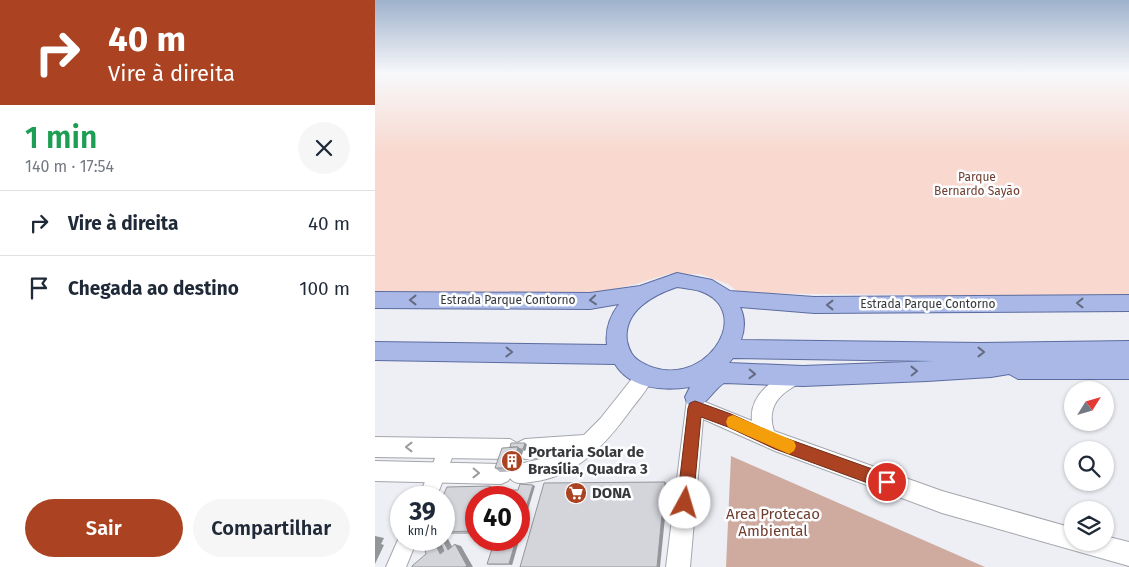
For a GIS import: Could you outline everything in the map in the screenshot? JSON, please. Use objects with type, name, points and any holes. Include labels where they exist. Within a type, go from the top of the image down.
[{"type":"main road","points":[[689,280],[710,286],[726,298],[735,313],[736,331],[729,349],[719,362],[696,376],[670,380],[645,376],[635,370],[621,355],[616,337],[619,320],[628,304],[641,293],[666,282],[689,280]]},
{"type":"main road","name":"Estrada Parque Contorno","points":[[375,300],[590,301],[641,293]]},
{"type":"main road","name":"Estrada Parque Contorno","points":[[726,298],[814,305],[1129,303]]},
{"type":"main road","points":[[729,349],[981,352],[1129,350]]},
{"type":"main road","points":[[375,351],[621,355]]},
{"type":"main road","points":[[695,403],[706,383],[723,373],[803,376],[970,368],[1017,364],[1070,351]]},
{"type":"main road","points":[[970,368],[1129,369]]},
{"type":"street","points":[[375,471],[510,474],[548,470],[565,462],[590,444],[616,415],[645,376]]},
{"type":"street","points":[[678,567],[695,403],[696,376]]},
{"type":"street","points":[[766,437],[761,420],[763,406],[770,394],[781,384],[803,376]]},
{"type":"street","points":[[695,403],[716,415],[766,437],[942,502],[1064,536]]},
{"type":"street","points":[[375,447],[517,449],[590,444]]},
{"type":"street","points":[[432,486],[448,448]]},
{"type":"street","points":[[1114,550],[1129,554]]},
{"type":"street","points":[[396,567],[403,551]]},
{"type":"green space","name":"Parque Bernardo Sayão","points":[[375,99],[1129,99],[1129,303],[938,304],[917,295],[740,293],[728,284],[700,274],[668,274],[636,284],[582,296],[375,295]]},
{"type":"green space","name":"Area Protecao Ambiental","points":[[731,456],[985,567],[726,567]]},
{"type":"building","points":[[511,443],[525,443],[523,449],[520,449],[518,447],[510,447]]},
{"type":"building","points":[[518,447],[512,468],[495,468],[502,448]]},
{"type":"building","points":[[665,482],[657,567],[520,567],[525,551],[530,551],[530,532],[544,483]]},
{"type":"building","points":[[520,484],[533,485],[530,494],[530,486],[519,486]]},
{"type":"building","points":[[455,487],[465,487],[465,531],[455,532]]},
{"type":"building","points":[[455,544],[467,566],[412,567],[426,554],[425,551],[439,551],[440,554],[444,551],[455,551]]},
{"type":"building","points":[[491,551],[513,551],[509,564],[487,564]]},
{"type":"slow traffic","points":[[733,422],[789,446]]},
{"type":"place","name":"Portaria Solar de Brasília, Quadra 3","points":[[512,461]]},
{"type":"place","name":"DONA","points":[[576,493]]},
{"type":"route","points":[[685,503],[695,408],[731,421],[775,441],[887,482]]}]
